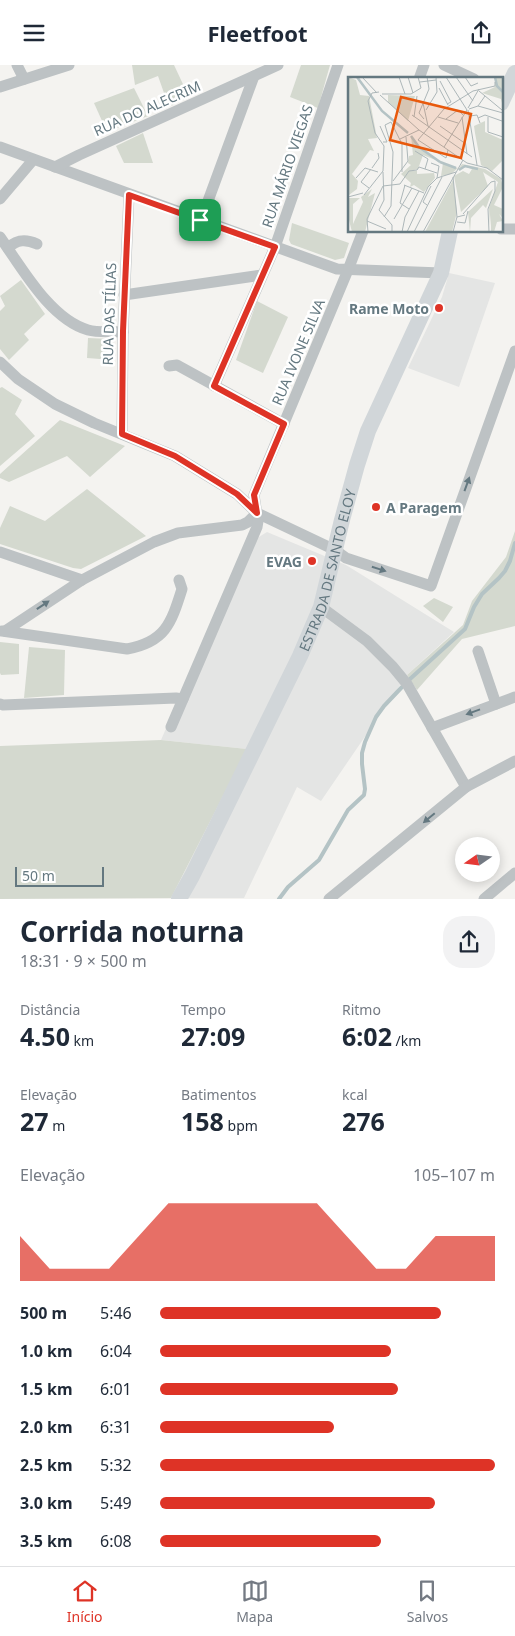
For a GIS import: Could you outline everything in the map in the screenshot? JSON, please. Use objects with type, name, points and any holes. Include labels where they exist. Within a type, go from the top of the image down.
[{"type":"main road","points":[[503,96],[515,73]]},
{"type":"main road","name":"ESTRADA DE SANTO ELOY","points":[[179,899],[300,656],[321,607],[334,551],[368,431],[441,273],[450,233]]},
{"type":"street","points":[[17,65],[24,79]]},
{"type":"street","points":[[0,87],[69,65]]},
{"type":"street","name":"RUA DO ALECRIM","points":[[55,167],[278,65]]},
{"type":"street","name":"RUA MÁRIO VIEGAS","points":[[214,386],[275,247],[338,65]]},
{"type":"street","points":[[420,77],[424,65]]},
{"type":"street","points":[[444,65],[470,77]]},
{"type":"street","points":[[200,220],[254,76]]},
{"type":"street","points":[[0,147],[337,269],[348,271],[441,273]]},
{"type":"street","points":[[0,199],[33,160]]},
{"type":"street","name":"RUA DAS TÍLIAS","points":[[122,434],[124,295],[129,195]]},
{"type":"street","points":[[502,229],[515,229]]},
{"type":"street","name":"RUA IVONE SILVA","points":[[171,727],[257,527],[258,521],[254,495],[362,233]]},
{"type":"street","points":[[0,237],[49,304],[77,326],[90,330],[123,331]]},
{"type":"street","points":[[8,248],[13,243],[25,240],[37,244]]},
{"type":"street","points":[[124,295],[262,275]]},
{"type":"street","points":[[0,362],[18,379],[55,404],[175,456],[237,494],[257,513],[346,558],[431,586],[515,351]]},
{"type":"street","points":[[169,366],[177,365],[284,424]]},
{"type":"street","points":[[2,631],[82,579],[168,536],[242,525],[257,513]]},
{"type":"street","points":[[0,552],[82,579]]},
{"type":"street","points":[[2,631],[126,649],[146,645],[163,633],[171,618],[182,589],[179,580]]},
{"type":"street","points":[[321,607],[367,641],[407,684],[466,787]]},
{"type":"street","points":[[478,651],[496,704]]},
{"type":"street","points":[[432,727],[515,697]]},
{"type":"street","points":[[0,703],[3,705],[183,699]]},
{"type":"street","points":[[330,899],[466,787],[515,761]]},
{"type":"street","points":[[484,899],[515,873]]},
{"type":"shaded area","points":[[132,65],[174,65],[189,97],[169,107],[158,76],[135,85]]},
{"type":"shaded area","points":[[301,65],[330,65],[318,108],[290,97]]},
{"type":"shaded area","points":[[134,88],[148,116],[107,132],[94,103]]},
{"type":"shaded area","points":[[143,133],[153,163],[124,163],[116,146]]},
{"type":"shaded area","points":[[292,223],[349,243],[344,258],[335,260],[291,244],[289,240]]},
{"type":"shaded area","points":[[449,273],[495,283],[459,387],[408,368],[442,297]]},
{"type":"shaded area","points":[[21,280],[45,314],[24,334],[29,340],[9,360],[0,349],[0,311],[5,306],[0,296]]},
{"type":"shaded area","points":[[257,301],[288,317],[263,373],[236,360]]},
{"type":"shaded area","points":[[88,338],[111,339],[115,346],[113,360],[87,358]]},
{"type":"shaded area","points":[[2,387],[22,400],[15,414],[35,436],[0,466],[0,388]]},
{"type":"shaded area","points":[[60,420],[125,446],[90,477],[67,456],[9,482],[0,478],[0,474]]},
{"type":"shaded area","points":[[87,489],[146,536],[81,569],[0,544],[0,528],[10,506],[45,521]]},
{"type":"shaded area","points":[[515,531],[515,626],[462,639],[417,690],[407,675],[463,625],[472,601],[506,557]]},
{"type":"shaded area","points":[[267,532],[346,565],[454,632],[407,675],[321,801],[297,787],[244,898],[171,898],[247,749],[161,740],[246,545]]},
{"type":"shaded area","points":[[434,598],[453,607],[443,622],[423,606]]},
{"type":"shaded area","points":[[0,642],[19,644],[19,674],[1,675]]},
{"type":"shaded area","points":[[29,647],[65,650],[64,695],[24,698]]},
{"type":"shaded area","points":[[161,740],[247,749],[171,898],[0,899],[0,746]]},
{"type":"waterway","points":[[410,679],[465,629],[474,607],[482,594],[505,571],[515,543]]},
{"type":"waterway","points":[[279,899],[288,887],[319,860],[348,810],[364,795],[362,753],[365,742],[376,717],[402,687]]},
{"type":"place","name":"Rame Moto","points":[[439,308]]},
{"type":"place","name":"A Paragem","points":[[376,507]]},
{"type":"place","name":"EVAG","points":[[312,561]]},
{"type":"route","points":[[129,195],[200,220],[275,247],[214,386],[284,424],[254,495],[257,513],[237,494],[175,456],[122,434],[123,331],[129,195]]}]
